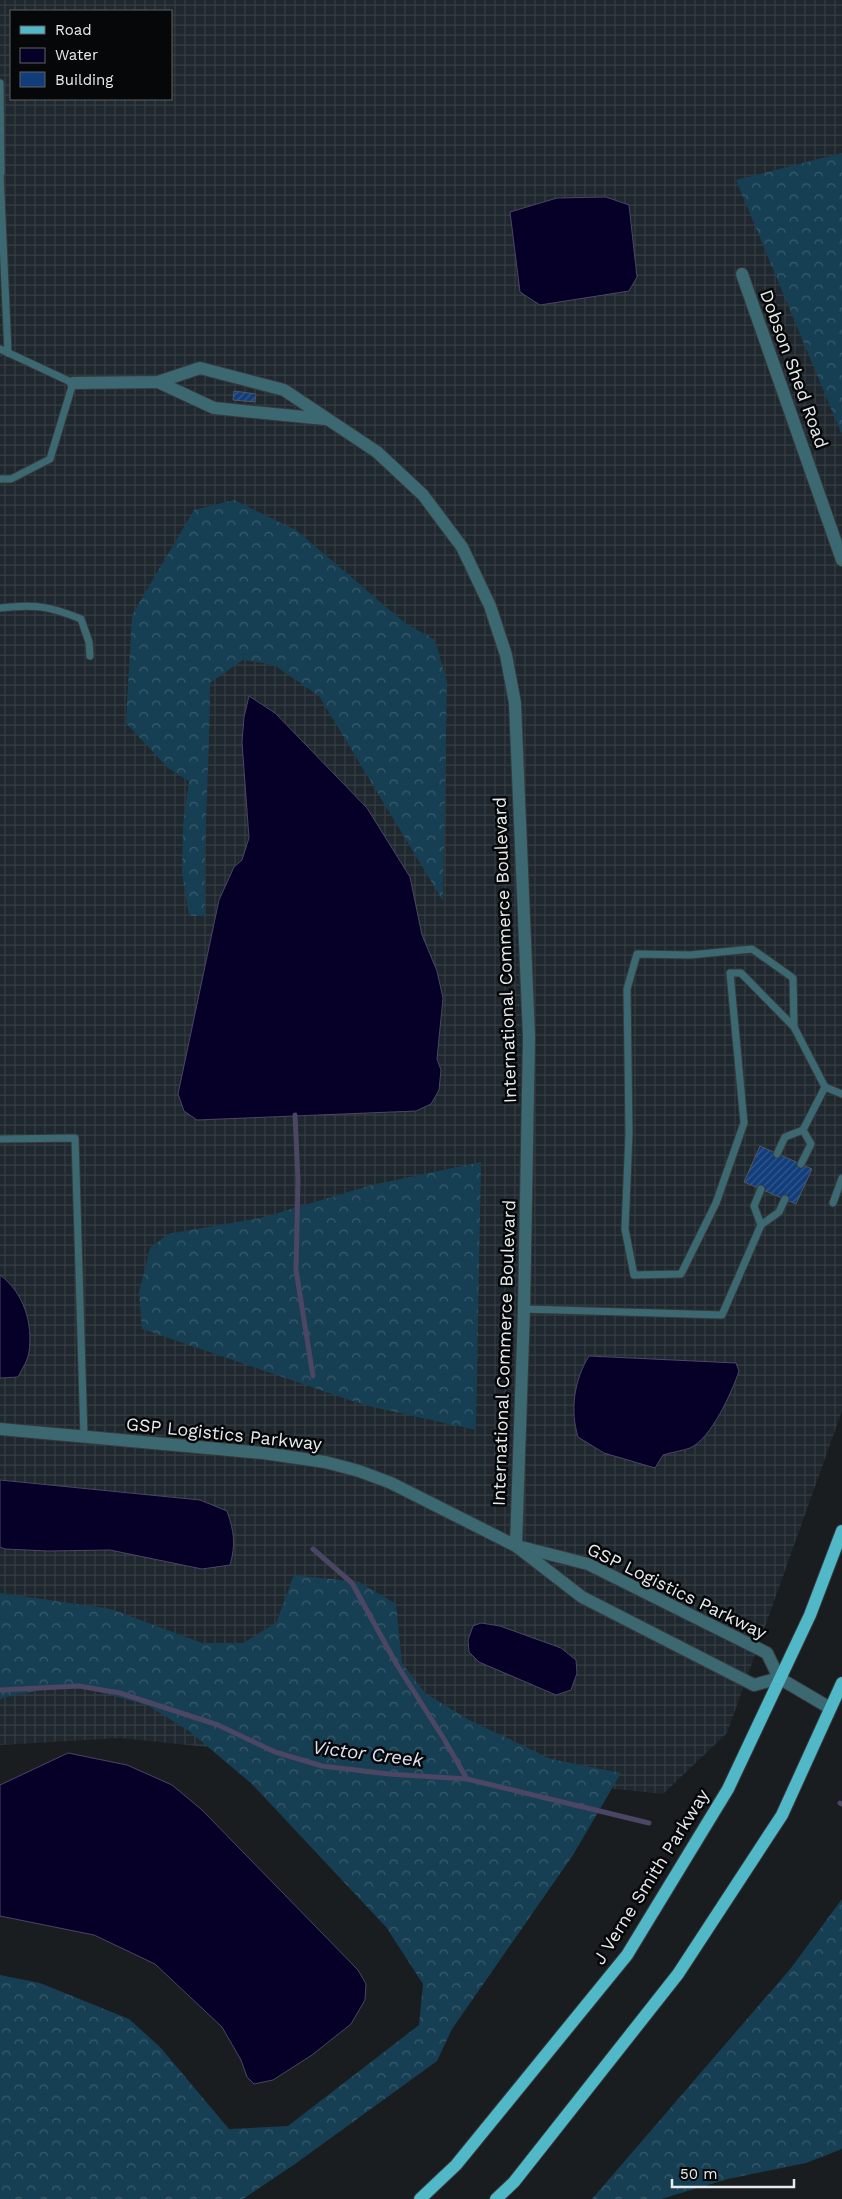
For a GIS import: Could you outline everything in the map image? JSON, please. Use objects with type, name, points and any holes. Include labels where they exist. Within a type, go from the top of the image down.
[{"type":"main road","name":"J Verne Smith Parkway","points":[[420,2199],[456,2165],[627,1955],[728,1789],[810,1615],[842,1531]]},
{"type":"main road","points":[[496,2199],[514,2182],[678,1974],[782,1815],[842,1683]]},
{"type":"street","name":"Dobson Shed Road","points":[[742,274],[842,560]]},
{"type":"street","name":"International Commerce Boulevard","points":[[73,383],[158,382],[200,368],[284,390],[378,452],[423,495],[462,547],[490,606],[506,655],[515,703],[530,1037],[516,1546]]},
{"type":"street","name":"International Commerce Boulevard","points":[[158,382],[214,408],[330,419]]},
{"type":"street","name":"GSP Logistics Parkway","points":[[0,1429],[263,1453],[325,1462],[359,1471],[391,1483],[516,1546],[582,1597],[754,1685],[779,1678],[767,1653],[588,1564],[516,1546]]},
{"type":"street","points":[[779,1678],[830,1708]]},
{"type":"lane","points":[[0,82],[1,173],[8,353]]},
{"type":"lane","points":[[0,349],[73,383],[50,459],[10,478],[0,479]]},
{"type":"lane","points":[[0,608],[31,605],[54,608],[81,619],[89,642],[90,656]]},
{"type":"lane","points":[[794,1027],[793,978],[752,949],[690,955],[637,954],[627,989],[629,1133],[625,1229],[634,1275],[681,1274],[716,1203],[744,1123],[730,973],[740,973],[794,1027],[824,1087],[842,1094]]},
{"type":"lane","points":[[777,1154],[785,1137],[804,1130],[824,1087]]},
{"type":"lane","points":[[801,1164],[811,1144],[804,1130]]},
{"type":"lane","points":[[0,1139],[75,1138],[84,1437]]},
{"type":"lane","points":[[833,1203],[842,1178]]},
{"type":"lane","points":[[761,1189],[754,1206],[762,1225]]},
{"type":"lane","points":[[524,1309],[722,1315],[762,1225],[779,1212],[785,1200]]},
{"type":"shaded area","points":[[0,0],[842,0],[842,1411],[727,1733],[663,1794],[120,1738],[0,1745]]},
{"type":"green space","points":[[842,153],[842,435],[736,180]]},
{"type":"green space","points":[[234,500],[296,530],[405,623],[435,640],[447,682],[443,901],[319,696],[274,665],[243,660],[210,683],[205,916],[189,916],[182,872],[183,825],[189,781],[168,768],[126,723],[132,615],[194,510]]},
{"type":"green space","points":[[481,1162],[476,1430],[364,1405],[142,1329],[139,1292],[150,1248],[168,1234],[261,1218],[372,1185]]},
{"type":"green space","points":[[294,1575],[359,1582],[396,1604],[402,1663],[425,1693],[467,1719],[551,1759],[621,1773],[573,1855],[452,2029],[437,2061],[295,2164],[243,2199],[0,2199],[0,1975],[40,1983],[129,2019],[160,2047],[229,2129],[288,2126],[419,2025],[423,1984],[386,1927],[252,1784],[189,1731],[147,1705],[69,1684],[0,1700],[0,1593],[111,1609],[202,1643],[243,1643],[276,1623]]},
{"type":"green space","points":[[842,1899],[842,2149],[806,2163],[728,2179],[661,2199],[592,2199],[791,1968]]},
{"type":"water","points":[[606,197],[629,205],[637,277],[629,291],[540,305],[520,292],[510,212],[557,198]]},
{"type":"water","points":[[249,696],[275,713],[367,808],[410,877],[422,935],[437,971],[443,998],[437,1059],[441,1070],[439,1090],[431,1104],[416,1111],[197,1120],[184,1111],[178,1094],[219,900],[234,867],[242,860],[249,838],[242,742],[244,717]]},
{"type":"water","points":[[0,1275],[8,1282],[21,1300],[30,1330],[29,1352],[18,1377],[0,1378]]},
{"type":"water","points":[[589,1356],[736,1363],[739,1371],[720,1414],[706,1435],[690,1448],[663,1455],[655,1468],[604,1453],[578,1437],[574,1416],[575,1395],[580,1375]]},
{"type":"water","points":[[0,1480],[200,1500],[227,1511],[233,1538],[230,1565],[202,1569],[110,1550],[48,1551],[5,1549],[0,1547]]},
{"type":"water","points":[[481,1623],[500,1626],[561,1648],[576,1660],[577,1673],[571,1690],[556,1695],[479,1662],[469,1652],[468,1640],[473,1626]]},
{"type":"water","points":[[68,1753],[127,1765],[172,1785],[202,1810],[358,1970],[366,1984],[365,2000],[351,2024],[312,2055],[273,2080],[254,2084],[247,2077],[241,2060],[222,2027],[155,1964],[94,1935],[0,1916],[0,1785]]},
{"type":"building","points":[[234,391],[256,394],[255,402],[233,400]]},
{"type":"building","points":[[760,1146],[812,1169],[796,1204],[744,1182]]},
{"type":"waterway","points":[[295,1115],[298,1180],[296,1270],[313,1376]]},
{"type":"waterway","points":[[313,1549],[352,1583],[397,1665],[467,1779]]},
{"type":"waterway","name":"Victor Creek","points":[[0,1690],[79,1686],[120,1693],[218,1725],[275,1752],[322,1766],[389,1774],[467,1779],[649,1823]]}]
